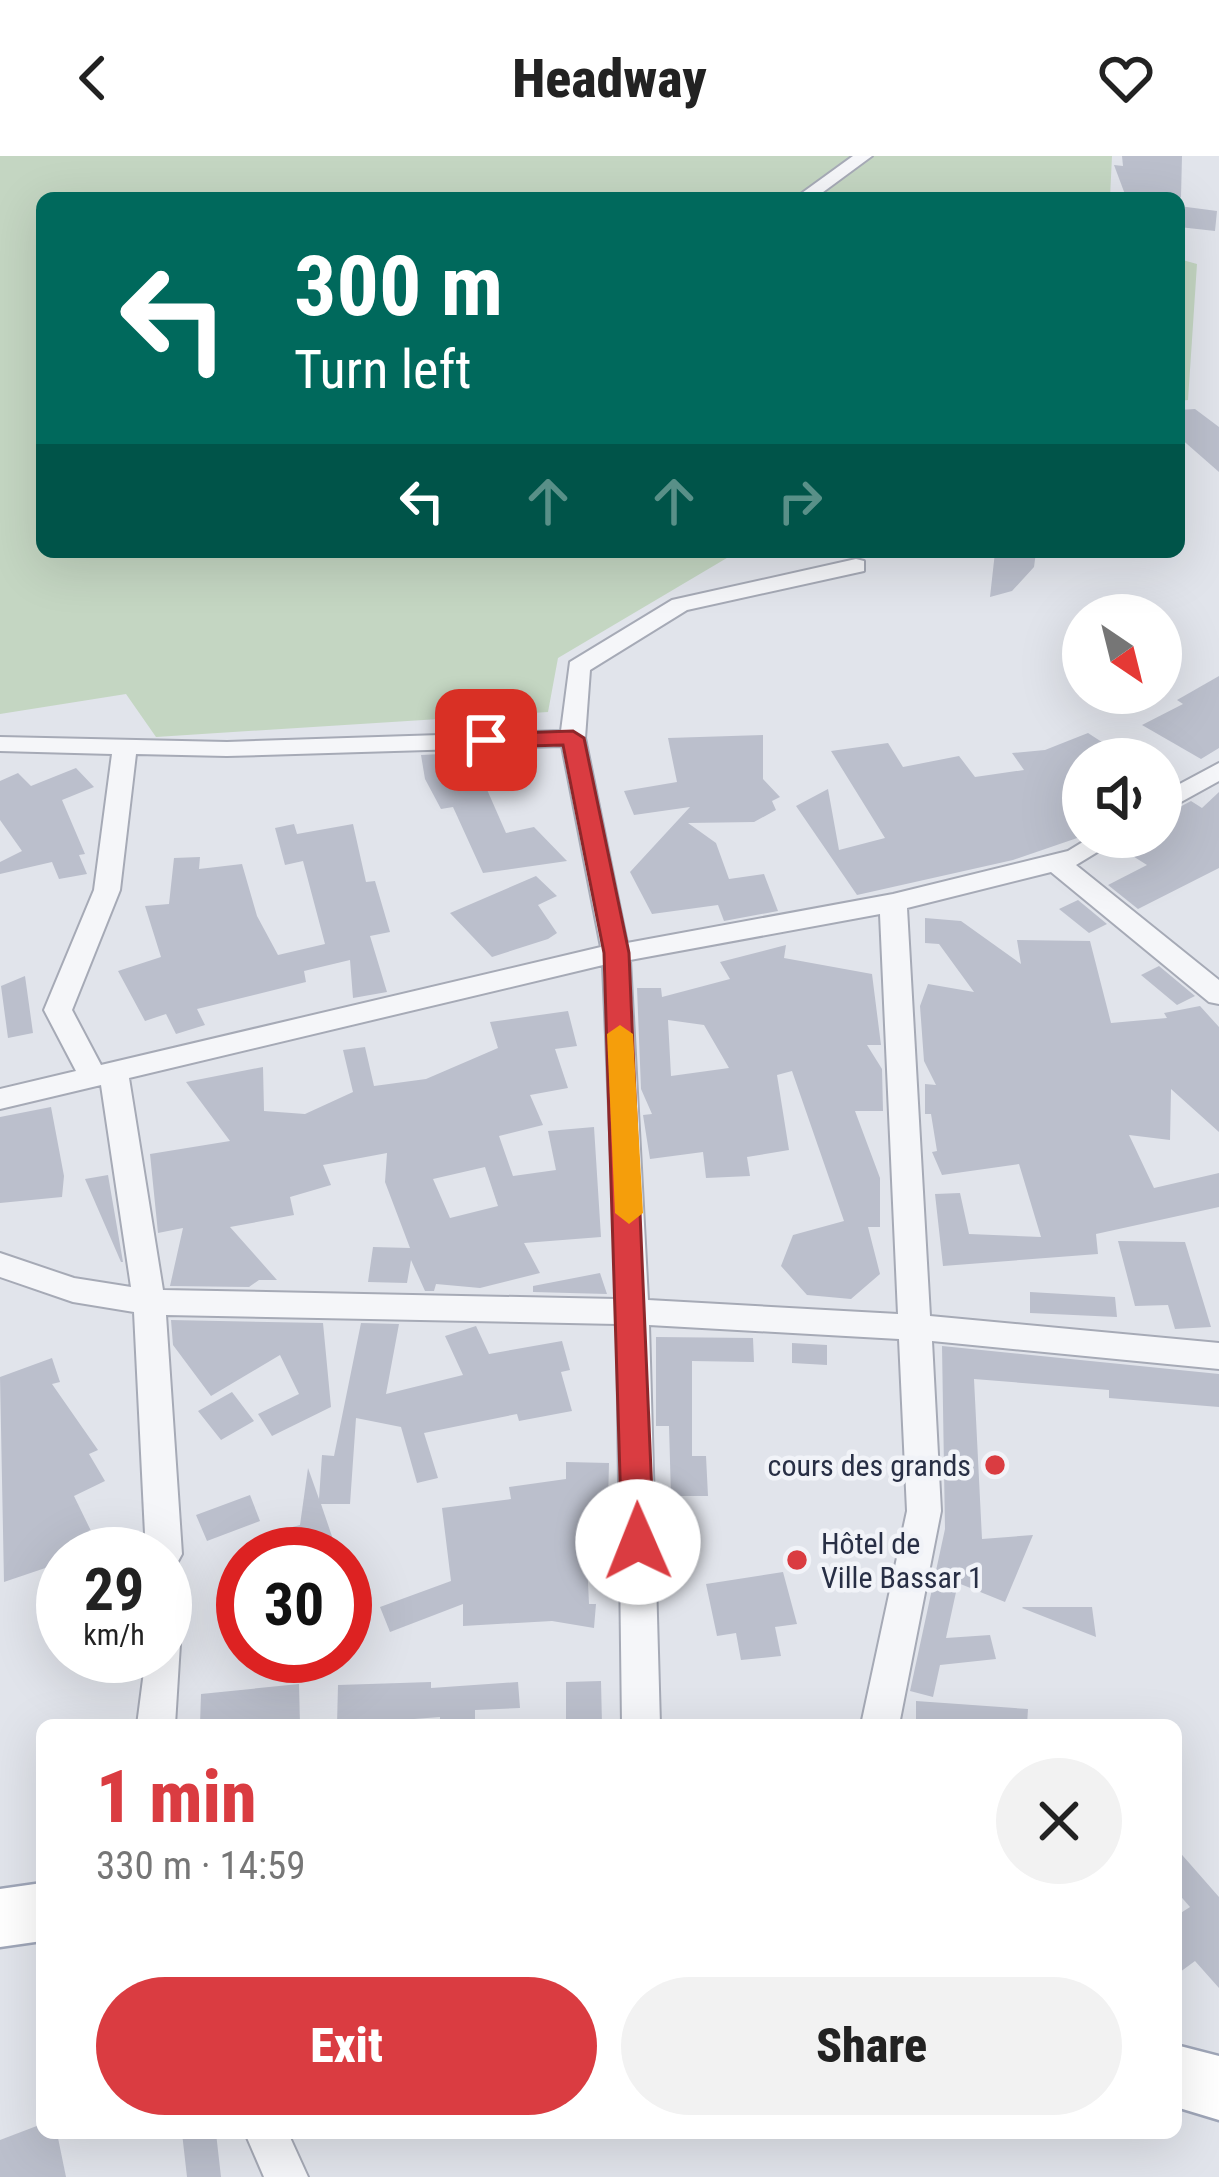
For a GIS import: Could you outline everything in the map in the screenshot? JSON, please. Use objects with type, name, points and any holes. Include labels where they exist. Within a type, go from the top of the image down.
[{"type":"main road","points":[[0,1918],[36,1913]]},
{"type":"main road","points":[[1182,2078],[1219,2088]]},
{"type":"street","points":[[813,192],[864,156]]},
{"type":"street","points":[[806,577],[821,558]]},
{"type":"street","points":[[641,1719],[633,1312],[616,953],[573,738],[578,668],[680,605],[856,566]]},
{"type":"street","points":[[0,744],[227,749],[573,738]]},
{"type":"street","points":[[125,746],[107,890],[58,1010],[103,1074],[149,1301],[162,1527]]},
{"type":"street","points":[[1182,792],[1219,770]]},
{"type":"street","points":[[0,1099],[616,953],[893,903],[1073,858]]},
{"type":"street","points":[[1055,862],[1219,994]]},
{"type":"street","points":[[881,1719],[924,1511],[893,903]]},
{"type":"street","points":[[0,1264],[73,1290],[149,1301],[633,1312],[912,1328],[1219,1356]]},
{"type":"street","points":[[157,1719],[161,1683]]},
{"type":"street","points":[[269,2139],[286,2177]]},
{"type":"green space","points":[[0,156],[1112,156],[1110,192],[36,192],[36,558],[727,558],[558,658],[548,712],[156,737],[126,694],[0,714]]},
{"type":"green space","points":[[1185,261],[1197,264],[1185,400]]},
{"type":"building","points":[[1122,156],[1182,156],[1181,192],[1124,192],[1114,165],[1123,166]]},
{"type":"building","points":[[1185,207],[1217,211],[1215,231],[1185,228]]},
{"type":"building","points":[[1195,409],[1219,427],[1219,472],[1185,442],[1185,410]]},
{"type":"building","points":[[994,558],[1035,558],[1034,567],[1012,591],[990,597]]},
{"type":"building","points":[[1219,676],[1219,748],[1201,759],[1182,748],[1182,738],[1165,738],[1142,725],[1163,714],[1182,714],[1182,697]]},
{"type":"building","points":[[763,735],[763,779],[780,797],[772,801],[776,810],[754,822],[688,823],[716,843],[729,879],[764,874],[778,911],[724,921],[718,905],[652,914],[630,872],[690,807],[634,815],[624,791],[677,782],[668,738]]},
{"type":"building","points":[[888,743],[903,767],[959,756],[975,777],[1024,770],[1012,753],[1062,743],[1062,843],[1013,860],[857,895],[796,806],[828,789],[839,850],[885,838],[831,751]]},
{"type":"building","points":[[462,753],[466,770],[478,769],[506,833],[534,827],[567,861],[483,873],[453,807],[441,809],[425,779],[421,755]]},
{"type":"building","points":[[76,768],[94,787],[62,800],[85,854],[79,855],[87,874],[59,879],[52,862],[0,874],[0,862],[22,851],[0,820],[0,781],[18,773],[31,786]]},
{"type":"building","points":[[1219,792],[1219,868],[1138,909],[1108,885],[1147,865],[1136,858],[1182,858],[1182,806],[1191,801],[1202,808]]},
{"type":"building","points":[[294,824],[297,834],[353,824],[366,882],[375,881],[390,932],[370,936],[387,992],[353,998],[350,960],[304,971],[306,982],[197,1009],[205,1025],[176,1034],[166,1014],[145,1021],[118,971],[161,957],[145,906],[169,904],[174,858],[200,857],[199,869],[242,864],[257,916],[278,955],[325,944],[303,861],[285,865],[275,828]]},
{"type":"building","points":[[536,876],[557,896],[538,905],[557,933],[548,939],[492,957],[450,913]]},
{"type":"building","points":[[1078,900],[1107,924],[1089,933],[1059,909]]},
{"type":"building","points":[[925,918],[961,921],[1021,964],[1017,940],[1090,941],[1111,1023],[1167,1018],[1164,1013],[1200,1006],[1219,1027],[1219,1132],[1171,1089],[1170,1140],[1129,1135],[1154,1188],[1219,1173],[1219,1207],[1096,1234],[1098,1254],[943,1266],[935,1194],[960,1193],[969,1234],[1041,1237],[1019,1164],[942,1175],[932,1152],[937,1151],[931,1114],[925,1114],[925,1084],[936,1085],[924,1061],[920,1006],[928,984],[974,992],[939,944],[925,943]]},
{"type":"building","points":[[786,945],[784,958],[872,974],[881,1045],[867,1045],[882,1069],[883,1111],[855,1111],[880,1178],[880,1227],[868,1227],[880,1274],[851,1299],[807,1295],[781,1266],[793,1235],[844,1221],[792,1071],[777,1075],[789,1150],[747,1157],[750,1176],[706,1178],[703,1152],[650,1159],[643,1115],[652,1114],[641,1089],[637,988],[661,988],[662,997],[730,979],[720,962]],"holes":[[[668,1020],[704,1025],[729,1068],[671,1076]]]},
{"type":"building","points":[[1159,966],[1195,996],[1177,1005],[1141,975]]},
{"type":"building","points":[[25,976],[33,1033],[8,1038],[1,986]]},
{"type":"building","points":[[568,1011],[577,1046],[555,1049],[568,1088],[530,1095],[543,1125],[499,1136],[513,1176],[556,1170],[548,1131],[594,1127],[601,1237],[524,1243],[540,1273],[480,1288],[436,1284],[434,1291],[425,1291],[411,1260],[407,1283],[368,1282],[373,1247],[410,1248],[385,1182],[387,1153],[323,1165],[331,1185],[290,1197],[294,1215],[230,1227],[277,1280],[259,1280],[249,1287],[170,1286],[183,1228],[158,1233],[150,1154],[230,1141],[186,1082],[263,1067],[264,1111],[305,1114],[353,1092],[343,1050],[365,1047],[374,1086],[426,1079],[498,1048],[490,1022]],"holes":[[[485,1167],[498,1206],[450,1218],[433,1179]]]},
{"type":"building","points":[[51,1107],[64,1176],[62,1197],[0,1203],[0,1117]]},
{"type":"building","points":[[108,1175],[123,1262],[85,1179]]},
{"type":"building","points":[[1118,1241],[1185,1242],[1211,1327],[1175,1329],[1168,1305],[1135,1306]]},
{"type":"building","points":[[600,1273],[607,1294],[533,1292],[533,1286]]},
{"type":"building","points":[[1030,1292],[1115,1297],[1117,1317],[1030,1313]]},
{"type":"building","points":[[171,1320],[323,1323],[331,1407],[272,1436],[258,1414],[299,1394],[280,1355],[211,1396],[173,1345]]},
{"type":"building","points":[[361,1323],[399,1324],[386,1394],[463,1375],[445,1336],[476,1326],[489,1354],[562,1341],[570,1370],[561,1372],[572,1411],[519,1421],[517,1414],[424,1433],[438,1478],[417,1483],[401,1427],[356,1418],[350,1504],[321,1504],[329,1527],[292,1527],[300,1525],[308,1468],[319,1499],[322,1455],[334,1456]]},
{"type":"building","points":[[656,1337],[753,1338],[754,1362],[692,1361],[692,1456],[706,1456],[708,1496],[671,1496],[669,1426],[656,1426]]},
{"type":"building","points":[[792,1343],[827,1345],[827,1365],[792,1363]]},
{"type":"building","points":[[942,1346],[1219,1374],[1219,1407],[1109,1398],[1109,1390],[974,1379],[982,1539],[1033,1535],[1005,1602],[958,1583],[946,1638],[990,1635],[996,1659],[940,1665],[933,1697],[910,1691],[945,1529]]},
{"type":"building","points":[[52,1358],[60,1382],[52,1384],[98,1450],[89,1454],[105,1481],[74,1496],[89,1527],[36,1527],[36,1571],[4,1582],[0,1377]]},
{"type":"building","points":[[232,1392],[254,1421],[221,1440],[198,1411]]},
{"type":"building","points":[[566,1462],[609,1463],[607,1540],[586,1540],[589,1604],[596,1604],[594,1628],[552,1621],[463,1626],[463,1604],[390,1632],[380,1607],[451,1581],[442,1508],[511,1499],[509,1487],[566,1479]]},
{"type":"building","points":[[250,1495],[260,1521],[244,1527],[216,1527],[216,1538],[207,1541],[196,1515]]},
{"type":"building","points":[[783,1572],[797,1624],[775,1627],[781,1656],[741,1660],[736,1633],[717,1636],[706,1584]]},
{"type":"building","points":[[1023,1607],[1092,1607],[1096,1637],[1022,1608]]},
{"type":"building","points":[[601,1681],[602,1719],[566,1719],[566,1682]]},
{"type":"building","points":[[431,1682],[431,1688],[518,1682],[520,1708],[475,1710],[475,1719],[337,1719],[338,1685]]},
{"type":"building","points":[[299,1684],[300,1719],[200,1719],[201,1694]]},
{"type":"building","points":[[916,1701],[1028,1709],[1027,1719],[916,1719]]},
{"type":"building","points":[[1182,1855],[1219,1897],[1219,1988],[1195,1961],[1182,1971],[1182,1912],[1190,1907],[1182,1898]]},
{"type":"building","points":[[36,2126],[36,2139],[58,2139],[66,2177],[0,2177],[0,2140]]},
{"type":"building","points":[[183,2139],[217,2139],[221,2177],[187,2177]]},
{"type":"slow traffic","points":[[620,1034],[629,1213]]},
{"type":"place","name":"cours des grands","points":[[995,1465]]},
{"type":"place","name":"Hôtel de Ville Bassar 1","points":[[797,1560]]},
{"type":"route","points":[[486,740],[573,738],[616,953],[638,1542]]}]
